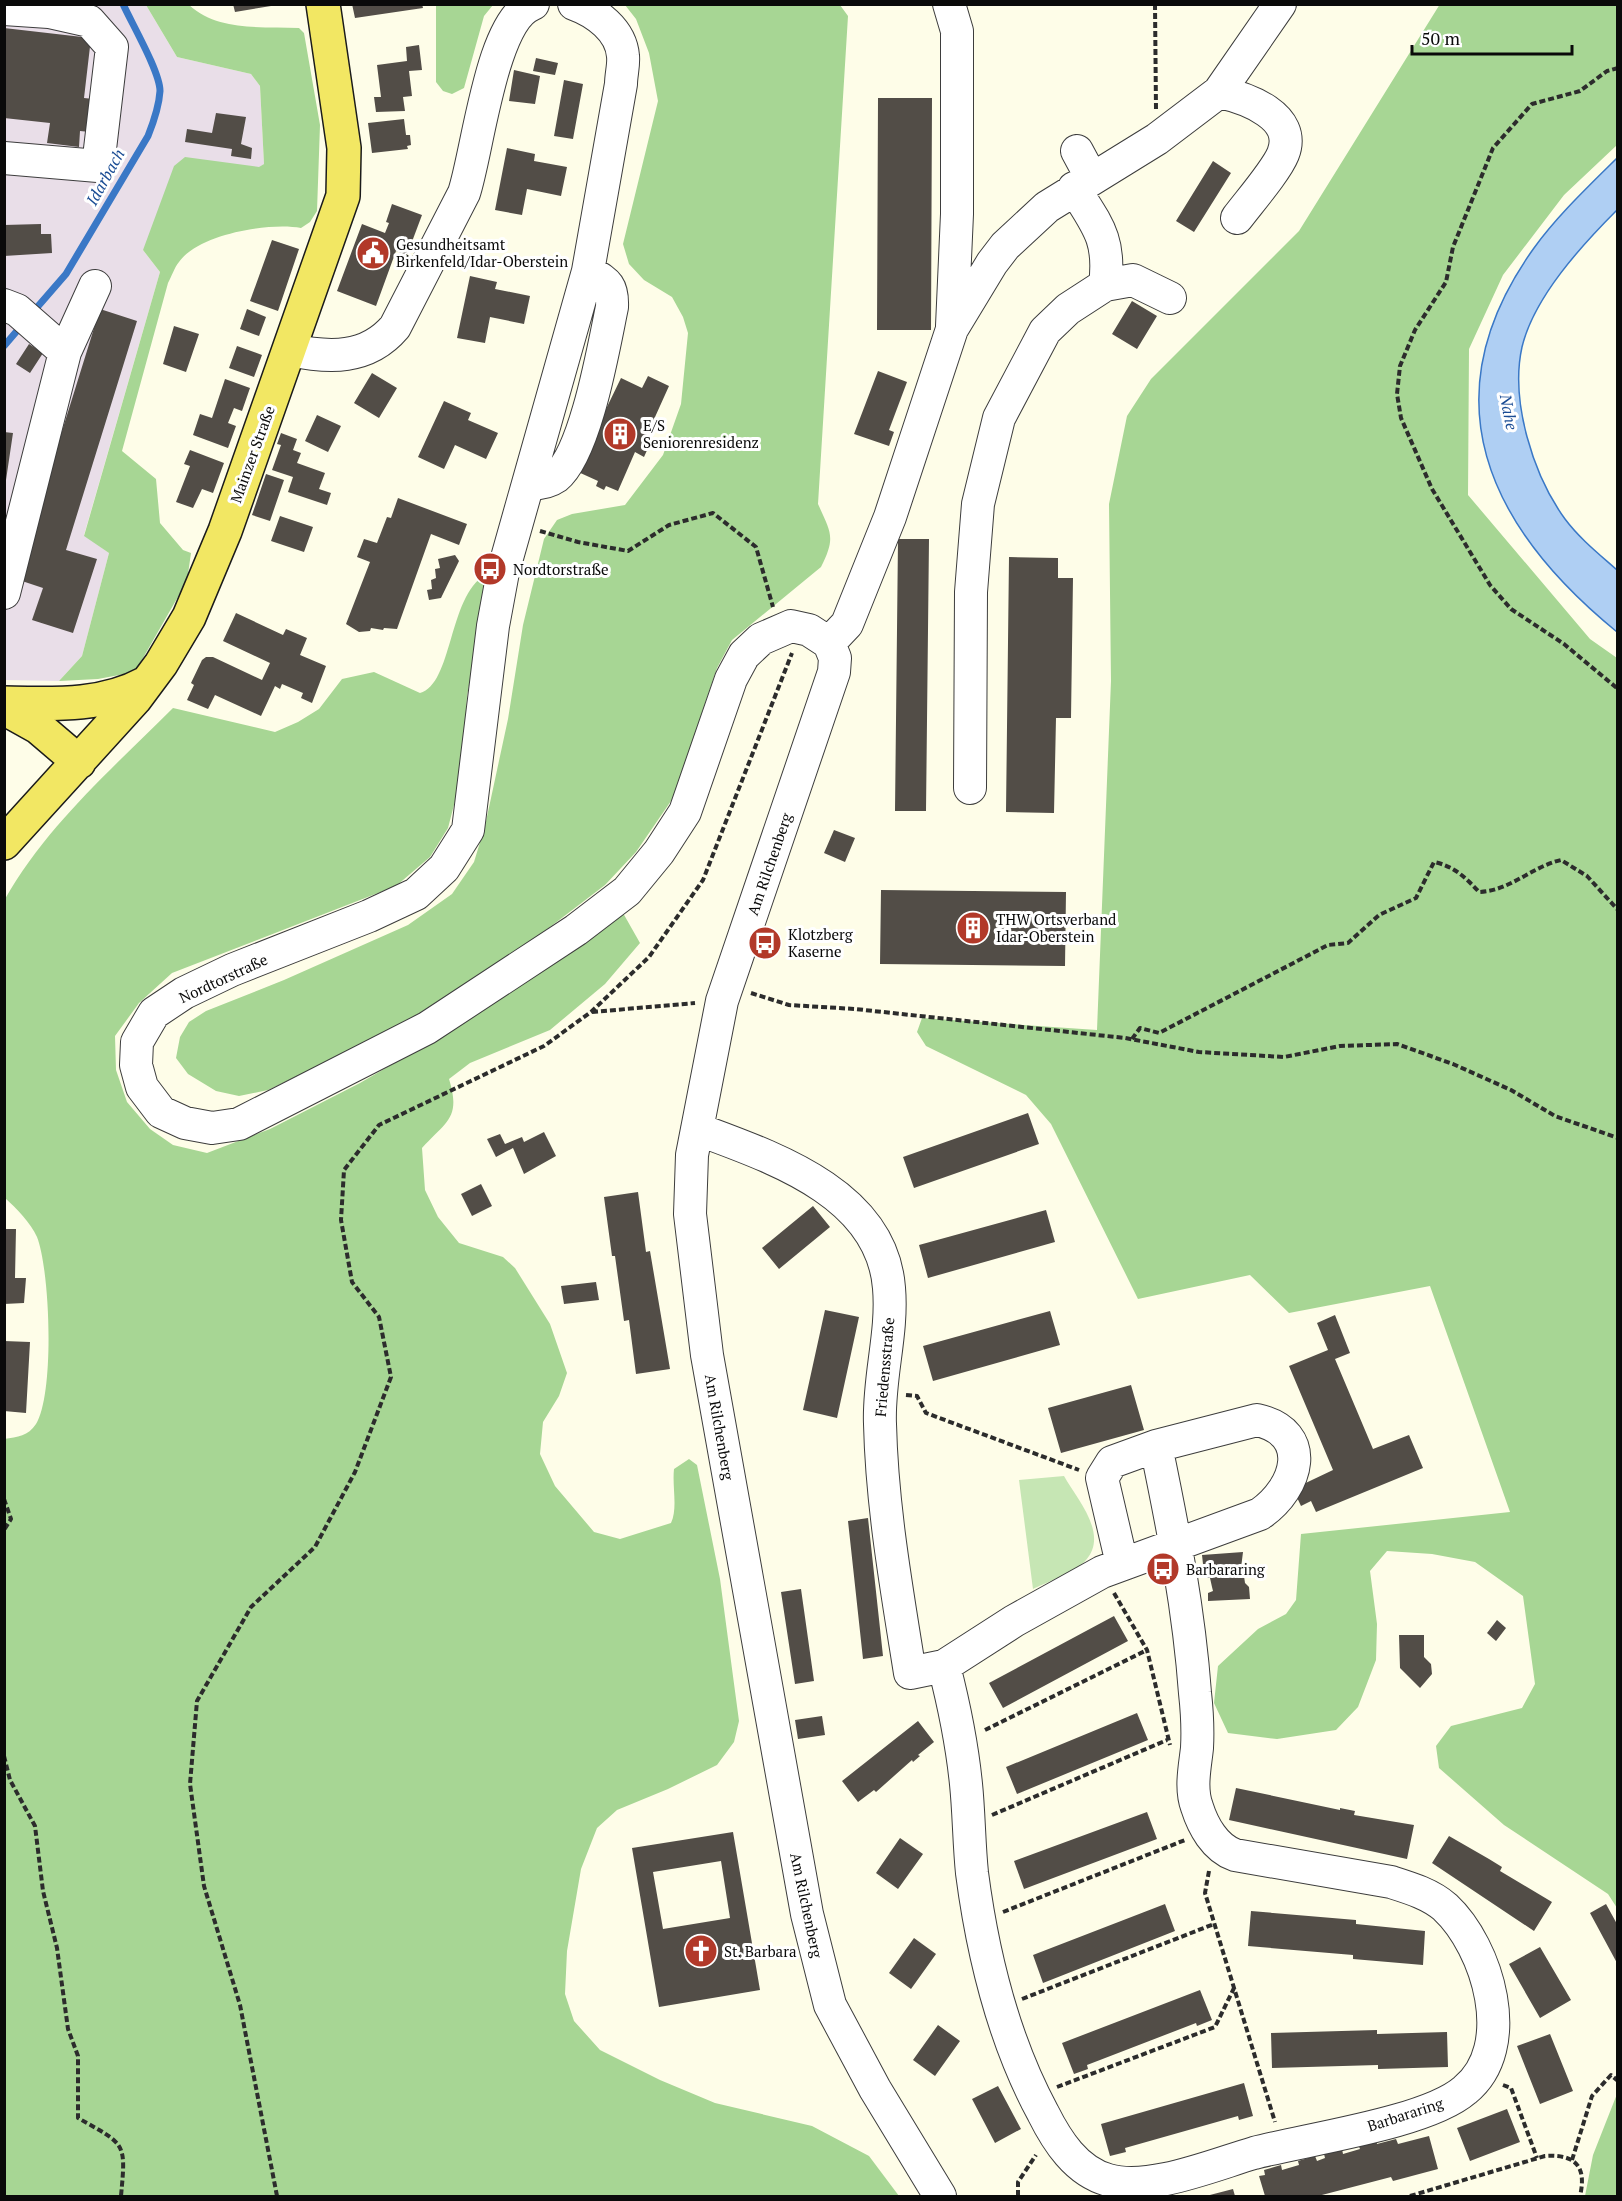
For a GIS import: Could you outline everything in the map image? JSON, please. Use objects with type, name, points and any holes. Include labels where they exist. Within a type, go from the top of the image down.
[{"type":"main road","name":"Mainzer Straße","points":[[4,843],[79,762],[148,682],[189,617],[225,531],[338,213],[344,184],[344,148],[323,4]]},
{"type":"main road","points":[[4,703],[54,704],[118,696],[148,682]]},
{"type":"main road","points":[[4,708],[38,727],[79,762],[82,750],[80,729],[65,710],[54,704]]},
{"type":"street","name":"Nordtorstraße","points":[[574,4],[603,20],[616,36],[623,55],[588,271],[517,524],[493,626],[468,830],[444,868],[416,894],[369,916],[232,970],[184,993],[154,1013],[137,1042],[136,1065],[142,1087],[161,1112],[185,1123],[212,1128],[239,1125],[427,1028],[576,930],[627,891],[659,852],[685,812],[724,696],[741,660],[760,639],[791,628]]},
{"type":"street","points":[[949,4],[957,32],[957,214],[952,329]]},
{"type":"street","points":[[791,628],[816,633],[829,643],[847,624],[890,517],[952,329],[1005,246],[1081,172],[1157,140],[1219,92],[1280,4]]},
{"type":"street","points":[[290,350],[335,356],[352,353],[371,347],[386,338],[395,327],[464,193],[472,171],[496,58],[508,27],[519,13],[531,5]]},
{"type":"street","points":[[4,9],[49,12],[88,21],[112,47],[98,166],[4,158]]},
{"type":"street","points":[[1219,92],[1246,98],[1263,109],[1279,120],[1286,137],[1283,154],[1237,218]]},
{"type":"street","points":[[1081,172],[1106,246],[1105,285]]},
{"type":"street","points":[[957,214],[963,230],[974,242],[987,247],[1005,246]]},
{"type":"street","points":[[970,788],[970,592],[978,504],[999,418],[1045,331],[1068,309],[1105,285],[1133,280],[1170,298]]},
{"type":"street","points":[[4,593],[65,352],[95,286]]},
{"type":"street","points":[[11,308],[65,352]]},
{"type":"street","name":"Am Rilchenberg","points":[[829,643],[835,658],[834,672],[697,1129],[692,1155],[690,1214],[697,1288],[807,1914],[830,2005],[875,2089],[939,2196]]},
{"type":"street","name":"Friedensstraße","points":[[697,1129],[772,1158],[830,1192],[862,1219],[881,1252],[889,1287],[888,1332],[881,1392],[880,1440],[885,1499],[909,1673],[944,1666]]},
{"type":"street","points":[[944,1666],[1014,1622],[1112,1568],[1260,1514],[1275,1504],[1284,1490],[1295,1455],[1292,1440],[1273,1424],[1257,1420],[1156,1446],[1112,1462],[1102,1478],[1112,1568]]},
{"type":"street","points":[[1156,1446],[1176,1544],[1196,1696],[1194,1794],[1196,1806],[1213,1838]]},
{"type":"street","name":"Barbararing","points":[[944,1666],[960,1742],[972,1870],[980,1921],[999,2008],[1034,2096],[1052,2131],[1067,2152],[1080,2164],[1106,2180],[1137,2183],[1167,2178],[1284,2145],[1415,2113],[1458,2096],[1477,2077],[1486,2059],[1492,2037],[1494,2012],[1491,1995],[1480,1959],[1470,1938],[1443,1906],[1413,1889],[1391,1882],[1231,1854],[1213,1838]]},
{"type":"path","points":[[1155,4],[1157,140]]},
{"type":"path","points":[[1617,68],[1607,71],[1580,91],[1532,104],[1493,148],[1453,247],[1446,282],[1415,330],[1400,366],[1397,394],[1401,418],[1432,489],[1490,585],[1511,609],[1564,644],[1617,689]]},
{"type":"path","points":[[277,2196],[240,2005],[204,1886],[190,1784],[197,1701],[251,1607],[315,1547],[355,1473],[391,1377],[379,1317],[352,1282],[341,1220],[344,1170],[379,1125],[544,1047],[591,1012],[649,957],[703,880],[786,672],[791,628],[756,548],[713,513],[669,525],[628,551],[578,542],[517,524]]},
{"type":"path","points":[[1132,1039],[1140,1028],[1159,1033],[1328,945],[1347,943],[1379,915],[1416,898],[1434,862],[1446,864],[1462,874],[1479,892],[1497,892],[1542,865],[1561,860],[1587,876],[1617,910]]},
{"type":"path","points":[[591,1012],[736,997],[789,1005],[855,1009],[1125,1038],[1199,1052],[1284,1057],[1340,1046],[1397,1044],[1463,1068],[1510,1090],[1555,1116],[1617,1138]]},
{"type":"path","points":[[881,1392],[916,1396],[926,1413],[1102,1478]]},
{"type":"path","points":[[4,1499],[11,1519],[4,1530]]},
{"type":"path","points":[[1112,1568],[1147,1650],[1167,1740],[1172,1748]]},
{"type":"path","points":[[960,1742],[1147,1650]]},
{"type":"path","points":[[969,1825],[1167,1740]]},
{"type":"path","points":[[4,1756],[10,1780],[35,1826],[43,1891],[57,1948],[68,2029],[78,2056],[78,2118],[120,2145],[125,2159],[121,2196]]},
{"type":"path","points":[[980,1921],[1164,1849],[1213,1838],[1205,1893],[1235,1986],[1259,2073],[1284,2145]]},
{"type":"path","points":[[999,2008],[1215,1924]]},
{"type":"path","points":[[1034,2096],[1215,2026],[1235,1986]]},
{"type":"path","points":[[1572,2160],[1592,2096],[1611,2075],[1617,2081]]},
{"type":"path","points":[[1477,2077],[1510,2088],[1537,2158]]},
{"type":"path","points":[[1018,2196],[1018,2182],[1052,2131]]},
{"type":"path","points":[[1410,2196],[1537,2158],[1559,2155],[1572,2160],[1583,2175],[1580,2196]]},
{"type":"shaded area","points":[[5,5],[146,5],[177,57],[251,74],[260,86],[264,164],[143,250],[160,272],[84,535],[109,553],[82,656],[59,681],[5,680]]},
{"type":"green space","points":[[1440,4],[1617,5],[1617,145],[1564,195],[1503,275],[1469,349],[1468,495],[1590,639],[1617,658],[1617,1908],[1608,1894],[1504,1825],[1439,1768],[1436,1746],[1451,1726],[1522,1708],[1535,1684],[1523,1596],[1475,1562],[1432,1554],[1387,1551],[1370,1571],[1377,1624],[1376,1660],[1358,1707],[1336,1730],[1277,1739],[1228,1733],[1214,1703],[1218,1666],[1258,1629],[1286,1614],[1296,1600],[1301,1534],[1510,1512],[1430,1286],[1289,1313],[1250,1275],[1138,1299],[1051,1124],[1026,1095],[926,1046],[917,1032],[922,1018],[1097,1030],[1111,681],[1109,504],[1127,416],[1151,379],[1299,231]]},
{"type":"green space","points":[[146,5],[189,5],[201,14],[227,24],[299,28],[304,33],[320,125],[317,211],[310,222],[301,228],[272,227],[235,232],[218,237],[188,252],[176,267],[168,283],[122,451],[156,479],[160,523],[183,550],[191,553],[187,581],[135,672],[98,679],[59,681],[82,656],[109,553],[84,536],[160,272],[143,250],[174,166],[185,157],[259,167],[264,164],[260,86],[251,74],[177,57]]},
{"type":"green space","points":[[436,5],[493,5],[484,16],[464,88],[452,94],[443,91],[436,82]]},
{"type":"green space","points":[[625,5],[840,5],[848,16],[818,504],[830,535],[826,557],[821,567],[732,640],[717,668],[673,798],[636,852],[605,885],[529,943],[396,1028],[268,1090],[239,1096],[216,1091],[188,1074],[176,1058],[180,1037],[189,1022],[206,1011],[284,980],[408,925],[452,894],[474,862],[485,826],[508,719],[523,625],[544,539],[557,520],[572,514],[625,505],[663,455],[681,404],[688,333],[683,317],[672,297],[644,280],[629,264],[623,244],[658,101],[649,53],[636,19]]},
{"type":"green space","points":[[485,575],[489,579],[467,696],[463,770],[448,828],[430,857],[396,886],[172,973],[139,1003],[115,1036],[116,1070],[127,1102],[150,1129],[173,1145],[207,1153],[270,1129],[360,1083],[470,1019],[623,913],[640,943],[605,984],[550,1030],[470,1063],[449,1079],[453,1102],[452,1111],[445,1125],[422,1148],[425,1190],[438,1217],[459,1243],[503,1257],[515,1268],[550,1324],[567,1373],[559,1396],[543,1422],[540,1454],[555,1486],[594,1532],[620,1539],[671,1523],[674,1511],[674,1469],[689,1459],[697,1465],[720,1579],[739,1721],[734,1742],[717,1765],[617,1810],[597,1828],[581,1869],[567,1951],[565,1994],[574,2021],[600,2050],[660,2080],[715,2103],[812,2126],[869,2156],[899,2196],[5,2196],[4,1439],[18,1437],[36,1424],[46,1386],[48,1331],[45,1276],[37,1237],[27,1221],[5,1198],[5,899],[41,846],[82,798],[173,708],[275,732],[319,709],[342,679],[374,672],[420,693],[431,686],[439,674],[464,601],[473,586]]},
{"type":"green space","points":[[1064,1476],[1083,1506],[1093,1528],[1092,1550],[1086,1560],[1075,1569],[1033,1589],[1019,1480]]},
{"type":"green space","points":[[1617,2094],[1617,2196],[1585,2196],[1593,2155]]},
{"type":"water","name":"Nahe","points":[[1617,158],[1617,210],[1561,273],[1537,309],[1522,347],[1519,390],[1527,437],[1553,501],[1571,526],[1617,570],[1617,632],[1572,591],[1534,548],[1505,503],[1487,456],[1479,407],[1484,356],[1502,303],[1543,236]]},
{"type":"building","points":[[233,4],[271,4],[271,6],[235,12]]},
{"type":"building","points":[[352,4],[422,4],[423,8],[355,18]]},
{"type":"building","points":[[4,28],[91,38],[84,98],[103,100],[100,133],[80,131],[79,147],[47,143],[50,123],[4,118]]},
{"type":"building","points":[[419,45],[422,70],[409,71],[412,96],[403,97],[405,111],[376,112],[374,97],[381,97],[377,65],[407,61],[406,47]]},
{"type":"building","points":[[536,58],[558,63],[555,75],[533,71]]},
{"type":"building","points":[[514,70],[540,76],[535,104],[509,101]]},
{"type":"building","points":[[564,80],[583,84],[573,139],[554,136]]},
{"type":"building","points":[[878,98],[932,98],[931,330],[877,330]]},
{"type":"building","points":[[216,113],[246,117],[241,144],[252,148],[251,159],[231,156],[232,149],[185,142],[187,129],[212,133]]},
{"type":"building","points":[[404,119],[406,135],[410,135],[411,145],[407,146],[408,149],[372,153],[368,123]]},
{"type":"building","points":[[507,148],[535,154],[534,161],[567,167],[561,196],[527,189],[522,215],[495,210]]},
{"type":"building","points":[[1213,161],[1231,173],[1194,232],[1176,221]]},
{"type":"building","name":"Gesundheitsamt Birkenfeld/Idar-Oberstein","points":[[392,204],[422,215],[407,255],[396,251],[376,306],[337,291],[362,224],[385,233]]},
{"type":"building","points":[[41,224],[41,234],[51,234],[52,253],[4,256],[4,225]]},
{"type":"building","points":[[272,240],[299,249],[278,311],[250,301]]},
{"type":"building","points":[[470,276],[497,282],[495,289],[530,296],[524,324],[490,317],[485,343],[457,338]]},
{"type":"building","points":[[1132,301],[1157,316],[1137,349],[1112,334]]},
{"type":"building","points":[[100,309],[137,321],[66,550],[97,559],[73,633],[32,620],[43,588],[16,579]]},
{"type":"building","points":[[247,309],[266,317],[259,336],[240,329]]},
{"type":"building","points":[[174,326],[199,334],[186,372],[163,364]]},
{"type":"building","points":[[29,344],[43,353],[30,373],[16,364]]},
{"type":"building","points":[[237,346],[262,355],[254,377],[229,368]]},
{"type":"building","points":[[878,371],[907,382],[889,430],[894,432],[889,446],[854,434]]},
{"type":"building","points":[[372,373],[397,388],[379,418],[354,403]]},
{"type":"building","name":"E/S Seniorenresidenz","points":[[648,376],[669,386],[646,437],[652,439],[644,457],[635,452],[618,491],[606,486],[604,490],[596,486],[598,481],[576,471],[621,378],[642,388]]},
{"type":"building","points":[[225,379],[250,388],[242,411],[234,408],[228,423],[236,426],[228,448],[193,435],[200,414],[212,418]]},
{"type":"building","points":[[444,401],[471,413],[468,420],[498,433],[486,459],[455,445],[444,469],[418,457]]},
{"type":"building","points":[[317,415],[341,426],[328,452],[305,441]]},
{"type":"building","points":[[4,432],[13,433],[6,480],[4,480]]},
{"type":"building","points":[[281,433],[297,439],[293,450],[301,453],[297,463],[325,473],[319,489],[331,493],[327,505],[288,492],[293,477],[272,470],[281,445],[277,444]]},
{"type":"building","points":[[190,450],[224,463],[213,493],[202,489],[193,508],[176,502],[190,466],[184,464]]},
{"type":"building","points":[[266,474],[284,480],[270,521],[252,515]]},
{"type":"building","points":[[398,498],[467,524],[459,545],[431,534],[397,629],[371,628],[370,631],[359,632],[346,624],[370,562],[357,557],[364,539],[377,543],[387,517],[391,518]]},
{"type":"building","points":[[280,516],[313,527],[304,552],[271,541]]},
{"type":"building","points":[[898,539],[929,539],[926,811],[895,811]]},
{"type":"building","points":[[455,555],[459,561],[441,598],[429,600],[427,590],[432,589],[431,580],[436,578],[435,569],[440,568],[438,559]]},
{"type":"building","points":[[1009,557],[1058,558],[1058,578],[1073,578],[1071,718],[1056,718],[1054,813],[1006,812]]},
{"type":"building","points":[[236,613],[283,635],[286,629],[307,638],[300,655],[326,666],[312,703],[301,698],[303,693],[282,684],[280,689],[275,686],[261,716],[215,695],[208,709],[187,700],[194,685],[191,683],[202,660],[206,657],[213,657],[262,680],[270,663],[223,641]]},
{"type":"building","points":[[834,830],[855,838],[845,862],[824,853]]},
{"type":"building","name":"THW Ortsverband Idar-Oberstein","points":[[881,890],[1066,892],[1065,966],[880,964]]},
{"type":"building","points":[[1028,1113],[1039,1144],[914,1188],[903,1157]]},
{"type":"building","points":[[544,1132],[556,1156],[524,1174],[513,1148],[496,1157],[487,1139],[500,1134],[505,1144],[522,1137],[524,1142]]},
{"type":"building","points":[[481,1184],[492,1206],[472,1216],[461,1194]]},
{"type":"building","points":[[638,1192],[646,1252],[650,1251],[670,1369],[636,1374],[629,1320],[624,1321],[604,1197]]},
{"type":"building","points":[[813,1206],[830,1227],[779,1269],[762,1248]]},
{"type":"building","points":[[1046,1210],[1055,1242],[928,1278],[919,1245]]},
{"type":"building","points":[[4,1229],[16,1229],[15,1278],[26,1278],[24,1303],[4,1304]]},
{"type":"building","points":[[596,1282],[599,1300],[564,1304],[561,1286]]},
{"type":"building","points":[[825,1310],[859,1317],[837,1418],[803,1410]]},
{"type":"building","points":[[1050,1311],[1060,1345],[933,1381],[923,1346]]},
{"type":"building","points":[[1335,1315],[1350,1353],[1335,1359],[1373,1449],[1409,1435],[1423,1468],[1316,1512],[1311,1501],[1301,1506],[1293,1489],[1333,1470],[1289,1366],[1328,1350],[1317,1323]]},
{"type":"building","points":[[4,1341],[30,1342],[26,1413],[4,1411]]},
{"type":"building","points":[[1131,1385],[1144,1430],[1061,1453],[1048,1408]]},
{"type":"building","points":[[868,1518],[883,1656],[863,1659],[848,1521]]},
{"type":"building","points":[[1243,1552],[1240,1576],[1244,1576],[1245,1583],[1249,1587],[1250,1599],[1208,1601],[1208,1593],[1213,1591],[1210,1578],[1207,1578],[1207,1565],[1203,1564],[1202,1555]]},
{"type":"building","points":[[801,1589],[814,1681],[795,1684],[781,1592]]},
{"type":"building","points":[[1114,1616],[1128,1641],[1003,1708],[989,1683]]},
{"type":"building","points":[[1497,1620],[1506,1628],[1496,1641],[1487,1633]]},
{"type":"building","points":[[1399,1635],[1424,1635],[1424,1657],[1431,1664],[1432,1674],[1420,1688],[1400,1668]]},
{"type":"building","points":[[1137,1713],[1148,1740],[1017,1794],[1006,1767]]},
{"type":"building","points":[[822,1716],[825,1735],[798,1739],[795,1720]]},
{"type":"building","points":[[918,1721],[934,1742],[876,1792],[874,1790],[858,1802],[842,1781]]},
{"type":"building","points":[[1236,1788],[1340,1810],[1340,1808],[1355,1811],[1354,1815],[1414,1825],[1407,1859],[1229,1820]]},
{"type":"building","points":[[1147,1812],[1157,1839],[1024,1889],[1014,1861]]},
{"type":"building","points":[[733,1832],[760,1990],[659,2007],[632,1848]],"holes":[[[721,1861],[730,1918],[663,1929],[653,1872]]]},
{"type":"building","points":[[1449,1836],[1502,1867],[1500,1871],[1552,1902],[1534,1931],[1432,1863]]},
{"type":"building","points":[[900,1838],[923,1854],[898,1889],[876,1873]]},
{"type":"building","points":[[1165,1904],[1175,1931],[1043,1983],[1033,1955]]},
{"type":"building","points":[[1606,1904],[1617,1924],[1617,1963],[1590,1913]]},
{"type":"building","points":[[1251,1911],[1356,1920],[1356,1924],[1425,1931],[1423,1965],[1353,1959],[1353,1955],[1248,1946]]},
{"type":"building","points":[[914,1938],[936,1954],[911,1989],[889,1973]]},
{"type":"building","points":[[1540,1947],[1571,2000],[1540,2018],[1509,1964]]},
{"type":"building","points":[[1200,1990],[1212,2020],[1197,2026],[1196,2023],[1087,2065],[1088,2069],[1074,2074],[1062,2043]]},
{"type":"building","points":[[938,2025],[960,2041],[935,2076],[913,2060]]},
{"type":"building","points":[[1377,2030],[1377,2034],[1447,2032],[1448,2067],[1378,2069],[1378,2065],[1272,2068],[1271,2033]]},
{"type":"building","points":[[1550,2034],[1573,2091],[1540,2104],[1517,2046]]},
{"type":"building","points":[[1244,2083],[1253,2116],[1239,2120],[1238,2116],[1125,2148],[1126,2152],[1110,2156],[1101,2124]]},
{"type":"building","points":[[998,2086],[1021,2129],[995,2143],[972,2099]]},
{"type":"building","points":[[1507,2109],[1520,2142],[1470,2161],[1457,2128]]},
{"type":"building","points":[[1429,2136],[1438,2169],[1393,2181],[1391,2177],[1318,2196],[1265,2196],[1259,2176],[1265,2175],[1264,2170],[1281,2165],[1282,2170],[1299,2165],[1298,2161],[1315,2156],[1317,2161],[1325,2158],[1324,2154],[1342,2149],[1343,2154],[1360,2149],[1358,2144],[1376,2139],[1377,2144],[1396,2139],[1398,2144]]},
{"type":"building","points":[[1233,2189],[1235,2196],[1206,2196]]},
{"type":"waterway","name":"Idarbach","points":[[33,312],[66,274],[148,136],[156,114],[159,103],[159,83],[151,60],[123,4]]},
{"type":"waterway","name":"Idarbach","points":[[4,346],[22,325]]},
{"type":"place","name":"Gesundheitsamt Birkenfeld/Idar-Oberstein","points":[[373,253]]},
{"type":"place","name":"E/S Seniorenresidenz","points":[[620,434]]},
{"type":"place","name":"Nordtorstraße","points":[[490,569]]},
{"type":"place","name":"THW Ortsverband Idar-Oberstein","points":[[973,928]]},
{"type":"place","name":"Klotzberg Kaserne","points":[[765,943]]},
{"type":"place","name":"Barbararing","points":[[1163,1569]]},
{"type":"place","name":"St. Barbara","points":[[701,1951]]}]
